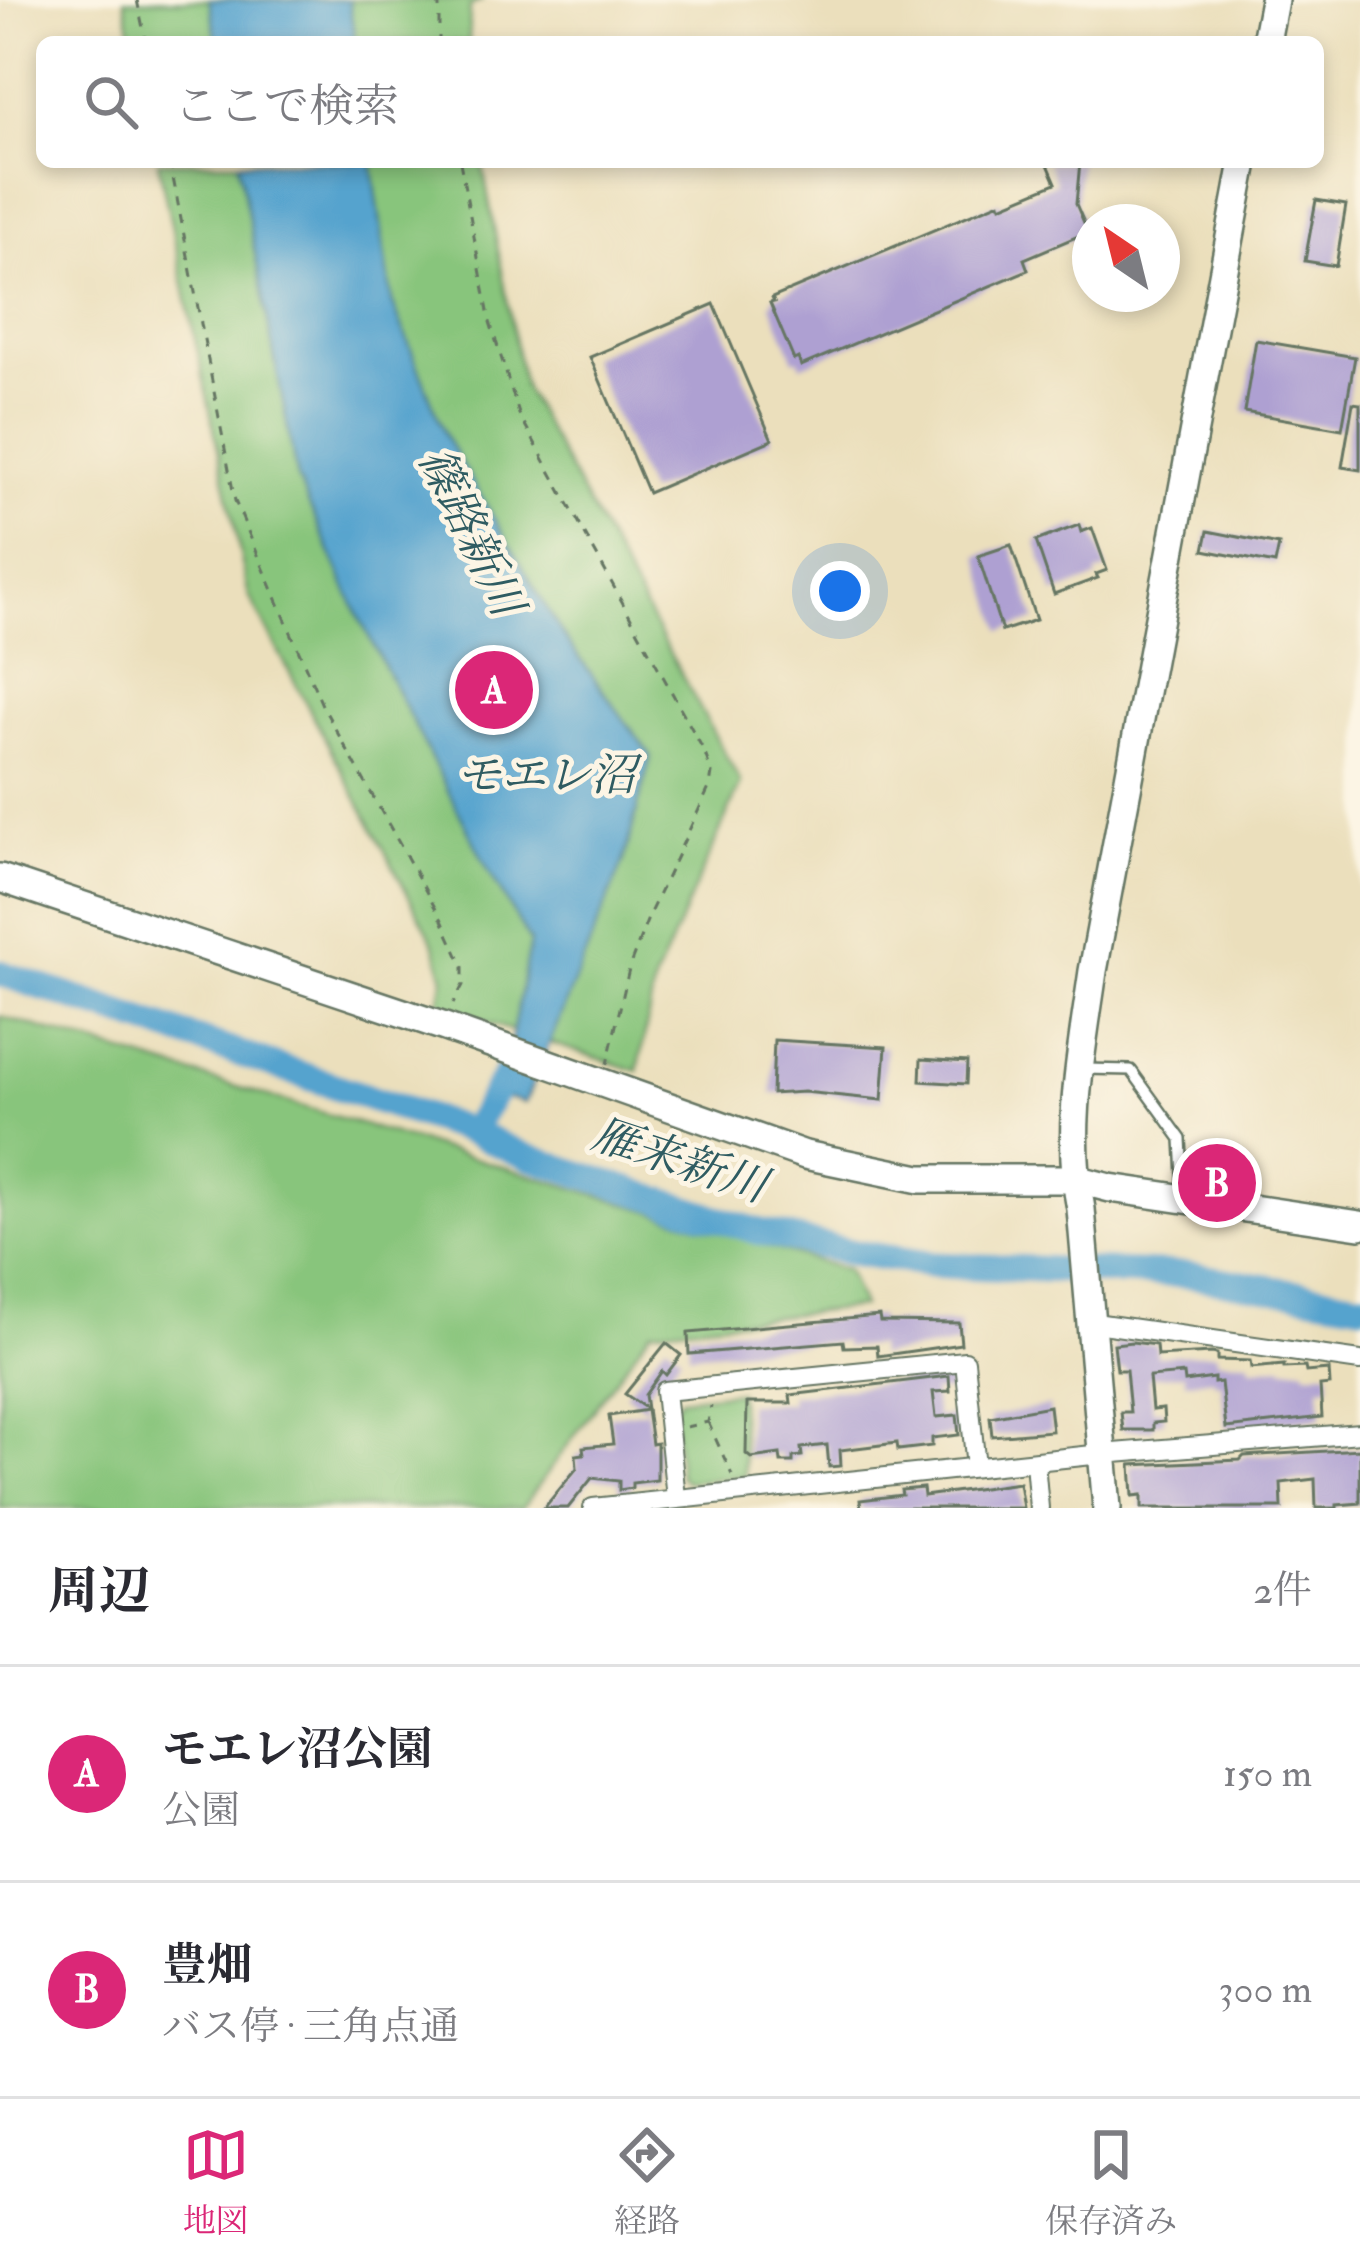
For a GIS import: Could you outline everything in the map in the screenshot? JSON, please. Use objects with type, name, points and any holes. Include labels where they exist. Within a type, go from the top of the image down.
[{"type":"street","points":[[1268,36],[1274,0]]},
{"type":"street","points":[[1107,1508],[1075,1179],[1079,1069],[1093,970],[1243,168]]},
{"type":"street","points":[[0,878],[597,1072],[805,1155],[920,1179],[1075,1179],[1360,1225]]},
{"type":"street","points":[[1088,1312],[1360,1361]]},
{"type":"street","points":[[676,1498],[665,1391],[965,1361],[976,1467]]},
{"type":"street","points":[[593,1508],[676,1498],[792,1498],[976,1467],[1360,1433]]},
{"type":"street","points":[[1035,1462],[1039,1508]]},
{"type":"lane","points":[[1079,1069],[1132,1070],[1181,1139],[1185,1198]]},
{"type":"path","points":[[137,0],[145,36]]},
{"type":"path","points":[[439,0],[440,36]]},
{"type":"path","points":[[171,168],[235,501],[322,705],[442,920],[463,967],[463,985],[447,1027]]},
{"type":"path","points":[[461,168],[490,322],[519,414],[712,773],[705,799],[630,965],[597,1072]]},
{"type":"path","points":[[714,1393],[708,1421],[734,1478]]},
{"type":"path","points":[[677,1430],[708,1421]]},
{"type":"green space","points":[[124,0],[483,0],[470,6],[469,36],[132,36]]},
{"type":"green space","points":[[159,168],[483,168],[523,386],[741,783],[655,979],[638,1071],[438,1007],[444,978],[435,945],[249,596]]},
{"type":"green space","points":[[0,1016],[847,1270],[862,1307],[651,1330],[522,1508],[0,1508]]},
{"type":"green space","points":[[738,1392],[745,1476],[686,1482],[679,1476],[673,1408],[681,1398]]},
{"type":"water","points":[[209,0],[349,0],[354,36],[216,36]]},
{"type":"water","name":"モエレ沼","points":[[239,168],[373,168],[392,301],[446,437],[562,634],[651,756],[624,860],[525,1103],[500,1096],[530,942],[362,623],[297,478]]},
{"type":"building","points":[[1050,168],[1079,168],[1076,204],[1072,204],[1072,239],[1024,259],[1028,270],[801,366],[798,358],[794,360],[772,298],[1000,202],[1001,206],[1056,183]]},
{"type":"building","points":[[1316,200],[1346,205],[1336,266],[1305,261]]},
{"type":"building","points":[[714,304],[772,440],[648,493],[590,357]]},
{"type":"building","points":[[1256,340],[1355,357],[1342,429],[1244,412]]},
{"type":"building","points":[[1353,403],[1360,404],[1360,470],[1342,467]]},
{"type":"building","points":[[1079,525],[1081,532],[1092,528],[1107,570],[1054,594],[1036,541]]},
{"type":"building","points":[[1208,531],[1279,545],[1275,564],[1204,550]]},
{"type":"building","points":[[1011,545],[1036,620],[1002,631],[978,556]]},
{"type":"building","points":[[774,1040],[886,1047],[882,1100],[804,1092],[772,1094]]},
{"type":"building","points":[[921,1059],[967,1062],[966,1084],[920,1081]]},
{"type":"building","points":[[879,1316],[880,1322],[959,1323],[961,1344],[878,1356],[877,1346],[844,1347],[843,1341],[689,1354],[688,1333]]},
{"type":"building","points":[[666,1343],[681,1355],[645,1395],[647,1409],[625,1394]]},
{"type":"building","points":[[1114,1344],[1156,1345],[1157,1356],[1212,1353],[1217,1360],[1250,1361],[1251,1368],[1284,1365],[1305,1367],[1306,1372],[1329,1370],[1330,1385],[1320,1386],[1322,1417],[1226,1428],[1221,1382],[1214,1383],[1214,1378],[1185,1382],[1184,1374],[1149,1377],[1152,1410],[1163,1409],[1164,1422],[1153,1423],[1153,1430],[1123,1430],[1121,1412],[1130,1412],[1126,1370],[1117,1370]]},
{"type":"building","points":[[949,1376],[950,1391],[933,1392],[936,1417],[957,1415],[959,1435],[932,1438],[932,1446],[898,1450],[897,1443],[840,1450],[841,1466],[829,1467],[827,1445],[801,1448],[802,1456],[793,1457],[793,1462],[781,1462],[780,1454],[751,1458],[746,1454],[747,1403],[791,1403],[790,1395]]},
{"type":"building","points":[[1049,1406],[1052,1431],[992,1436],[990,1417]]},
{"type":"building","points":[[647,1410],[652,1444],[657,1443],[657,1480],[619,1490],[619,1481],[592,1478],[568,1508],[544,1508],[577,1468],[576,1455],[584,1454],[583,1447],[613,1444],[609,1416]]},
{"type":"building","points":[[1360,1449],[1360,1503],[1337,1508],[1316,1508],[1315,1479],[1281,1483],[1282,1508],[1142,1508],[1142,1495],[1133,1496],[1131,1465]]},
{"type":"building","points":[[1019,1483],[1023,1508],[861,1508],[860,1500],[902,1495],[901,1490],[923,1488],[924,1496]]},
{"type":"waterway","name":"雁来新川","points":[[0,973],[471,1132],[528,1157],[757,1231],[936,1265],[1189,1275],[1360,1303]]},
{"type":"waterway","name":"篠路新川","points":[[471,1132],[521,1049]]},
{"type":"place","name":"モエレ沼公園","points":[[494,690]]},
{"type":"place","name":"豊畑","points":[[1217,1183]]}]
